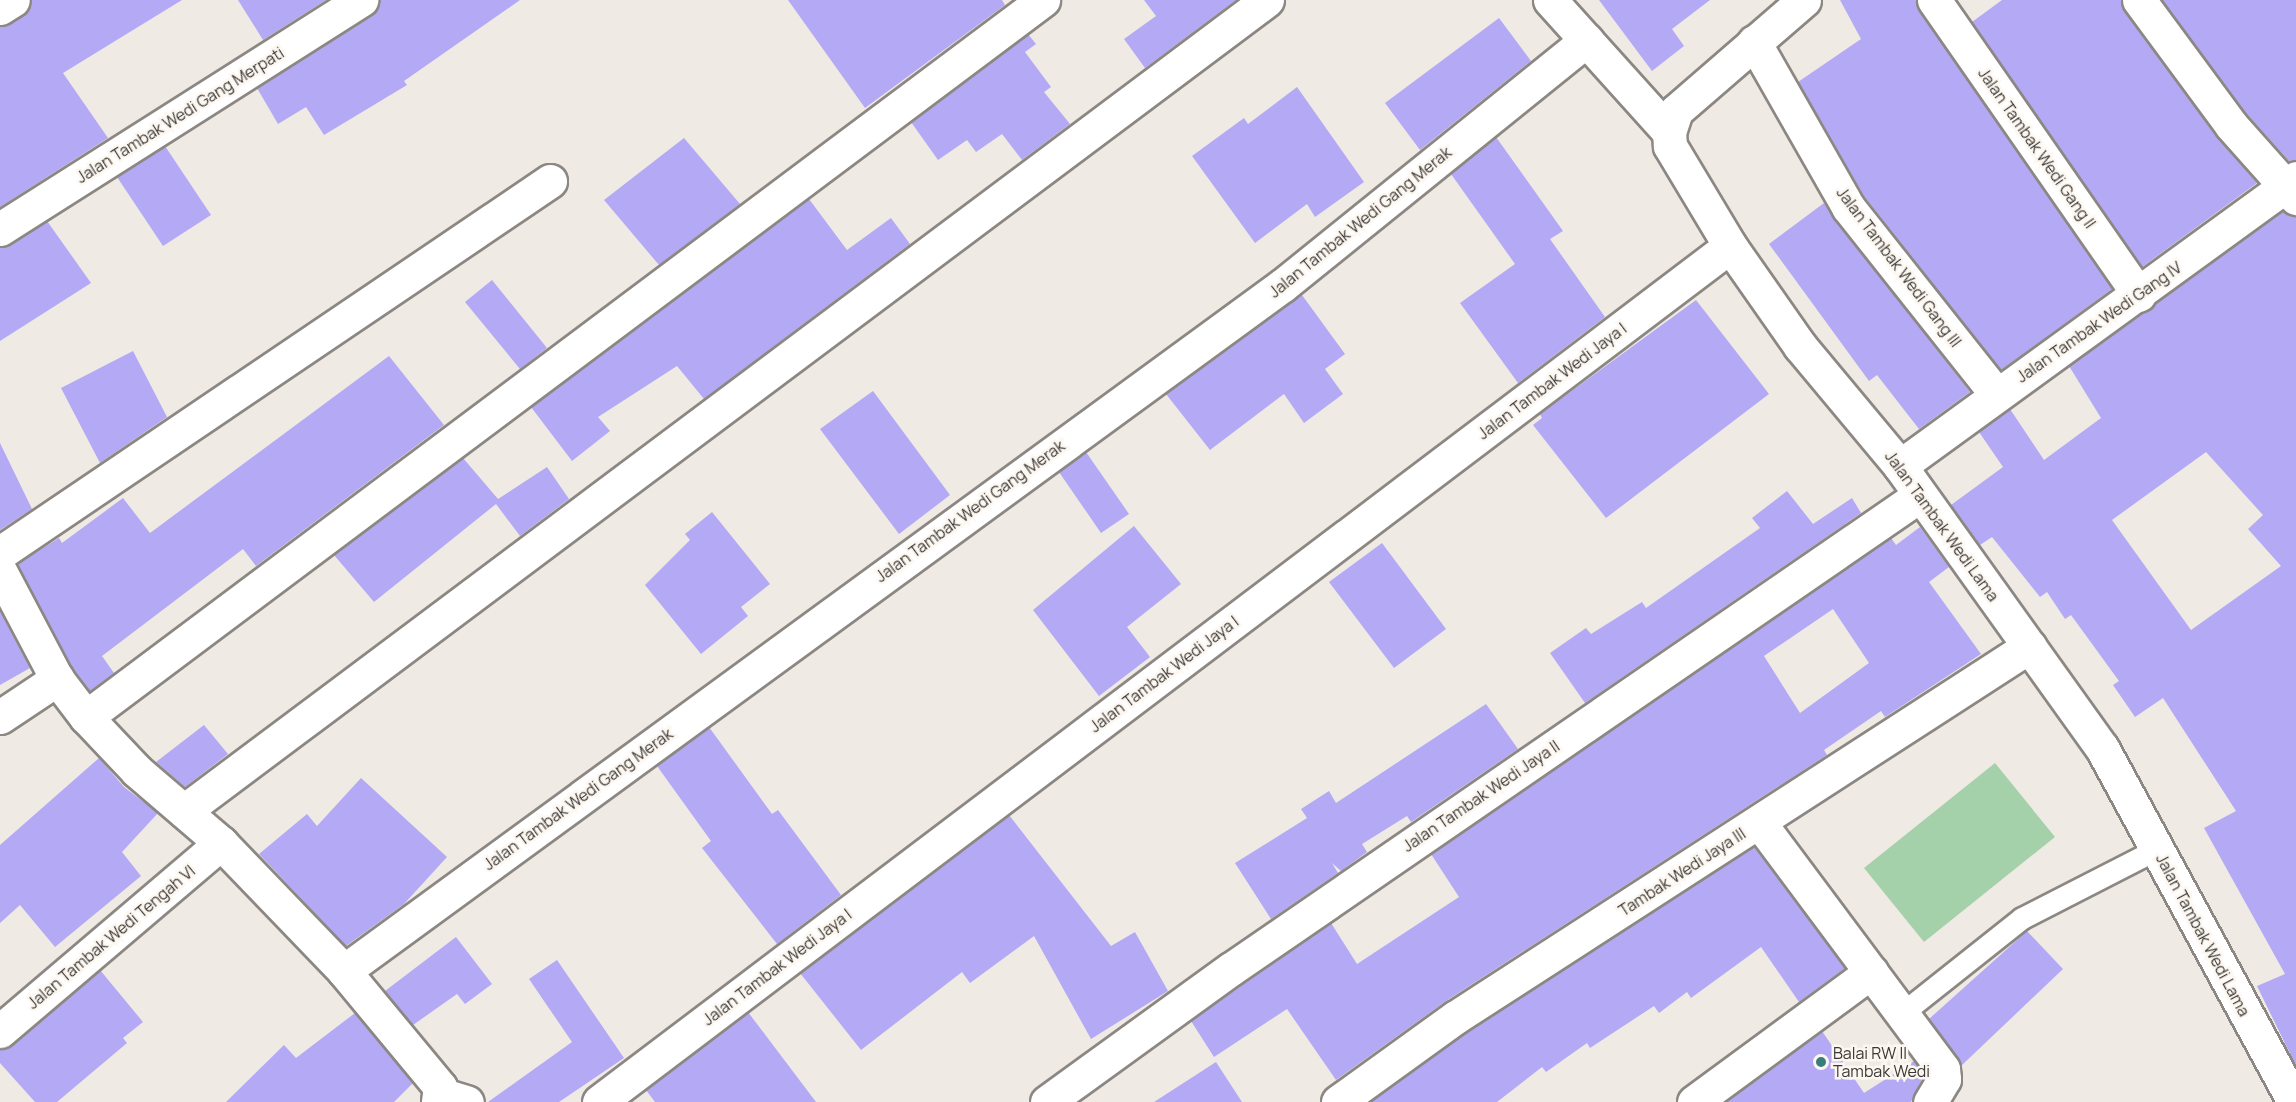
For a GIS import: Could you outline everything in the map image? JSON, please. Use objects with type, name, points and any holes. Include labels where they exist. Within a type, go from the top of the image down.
[{"type":"street","points":[[0,8],[13,0]]},
{"type":"street","name":"Jalan Tambak Wedi Gang Merpati","points":[[0,230],[361,0]]},
{"type":"street","points":[[86,717],[1043,0]]},
{"type":"street","points":[[184,811],[1267,0]]},
{"type":"street","points":[[1550,0],[1668,132],[1676,111],[1804,0]]},
{"type":"street","name":"Jalan Tambak Wedi Gang II","points":[[1934,0],[2139,295]]},
{"type":"street","points":[[2139,0],[2231,125],[2292,188]]},
{"type":"street","name":"Jalan Tambak Wedi Gang Merak","points":[[344,971],[1283,285],[1587,40]]},
{"type":"street","name":"Jalan Tambak Wedi Gang III","points":[[1754,42],[1848,207],[1996,394]]},
{"type":"street","name":"Jalan Tambak Wedi Lama","points":[[1668,132],[1670,146],[1730,246],[1800,346],[1900,466],[1919,496],[2102,748],[2157,849],[2284,1098]]},
{"type":"street","points":[[0,553],[550,181]]},
{"type":"street","name":"Jalan Tambak Wedi Gang IV","points":[[1900,466],[1996,394],[2292,188]]},
{"type":"street","name":"Jalan Tambak Wedi Jaya I","points":[[599,1102],[1730,246]]},
{"type":"street","name":"Jalan Tambak Wedi Jaya II","points":[[1047,1102],[1231,969],[1919,496]]},
{"type":"street","points":[[0,571],[57,679],[86,717],[184,811],[221,843],[344,971],[448,1099]]},
{"type":"street","name":"Tambak Wedi Jaya III","points":[[1338,1102],[1455,1017],[2030,646]]},
{"type":"street","points":[[0,717],[57,679]]},
{"type":"street","points":[[1758,822],[1942,1069],[1944,1079],[1930,1102]]},
{"type":"street","name":"Jalan Tambak Wedi Tengah VI","points":[[0,1031],[221,843]]},
{"type":"street","points":[[1694,1102],[1871,972]]},
{"type":"lane","points":[[1901,1014],[2022,918],[2157,849]]},
{"type":"green space","points":[[1995,763],[2055,837],[1924,942],[1864,868]]},
{"type":"building","points":[[32,0],[182,0],[63,73],[108,138],[0,207],[0,27],[23,16]]},
{"type":"building","points":[[238,0],[326,0],[263,40]]},
{"type":"building","points":[[380,0],[520,0],[404,81],[407,85],[324,135],[306,107],[278,124],[257,88],[371,16]]},
{"type":"building","points":[[788,0],[1002,0],[1005,5],[865,108]]},
{"type":"building","points":[[1144,0],[1236,0],[1145,68],[1124,39],[1156,16]]},
{"type":"building","points":[[1599,0],[1710,0],[1672,29],[1684,46],[1652,71]]},
{"type":"building","points":[[1840,0],[1916,0],[2112,289],[2001,370],[1864,196],[1798,82],[1861,39]]},
{"type":"building","points":[[2002,0],[2121,0],[2124,11],[2216,136],[2257,183],[2142,267],[1972,22]]},
{"type":"building","points":[[2162,0],[2296,0],[2296,160],[2289,161],[2246,113]]},
{"type":"building","points":[[1499,18],[1531,61],[1420,150],[1385,103]]},
{"type":"building","points":[[1028,34],[1036,44],[1025,52],[1051,87],[1044,92],[1070,124],[1022,160],[1002,134],[976,152],[967,140],[938,160],[911,122]]},
{"type":"building","points":[[1297,87],[1364,182],[1315,217],[1307,204],[1255,243],[1192,156],[1244,118],[1248,124]]},
{"type":"building","points":[[1496,137],[1563,231],[1550,239],[1605,317],[1518,383],[1460,303],[1515,264],[1451,174]]},
{"type":"building","points":[[684,138],[740,204],[659,265],[604,200]]},
{"type":"building","points":[[165,146],[211,215],[163,246],[117,177]]},
{"type":"building","points":[[809,199],[847,250],[891,218],[910,244],[704,399],[677,366],[598,417],[610,431],[572,461],[531,407]]},
{"type":"building","points":[[1824,203],[1970,392],[1919,429],[1877,375],[1869,381],[1769,244]]},
{"type":"building","points":[[2283,211],[2296,216],[2296,1066],[2257,986],[2285,974],[2204,828],[2236,811],[2163,698],[2135,717],[2113,685],[2119,681],[2071,615],[2065,619],[2047,592],[2040,597],[1992,537],[1980,545],[1951,505],[2003,467],[1979,432],[2010,409],[2044,460],[2101,418],[2069,366]],"holes":[[[2206,452],[2263,515],[2248,529],[2281,566],[2191,630],[2112,520]]]},
{"type":"building","points":[[47,221],[91,283],[0,341],[0,248]]},
{"type":"building","points":[[492,280],[547,348],[520,369],[465,302]]},
{"type":"building","points":[[1302,295],[1345,354],[1325,369],[1343,394],[1304,423],[1284,394],[1210,450],[1166,394]]},
{"type":"building","points":[[1696,300],[1769,394],[1606,518],[1533,425],[1542,418],[1540,414]]},
{"type":"building","points":[[133,351],[167,417],[100,463],[61,388]]},
{"type":"building","points":[[389,356],[444,425],[256,566],[243,549],[102,656],[114,673],[90,691],[73,669],[17,564],[59,538],[62,543],[123,498],[150,533]]},
{"type":"building","points":[[873,391],[950,495],[899,534],[820,429]]},
{"type":"building","points":[[0,443],[32,509],[0,530]]},
{"type":"building","points":[[1086,452],[1129,514],[1101,533],[1059,472]]},
{"type":"building","points":[[463,458],[498,499],[547,467],[569,499],[520,536],[496,504],[374,602],[334,555]]},
{"type":"building","points":[[1787,491],[1813,524],[1852,498],[1861,513],[1585,703],[1550,653],[1586,628],[1591,634],[1642,602],[1646,608],[1760,528],[1752,518]]},
{"type":"building","points":[[712,512],[770,584],[741,607],[748,616],[701,654],[645,585],[690,540],[685,534]]},
{"type":"building","points":[[1134,526],[1181,584],[1127,627],[1150,657],[1099,696],[1033,610]]},
{"type":"building","points":[[1920,527],[1949,567],[1929,582],[1981,654],[1885,717],[1881,711],[1824,750],[1827,755],[1446,1001],[1336,1080],[1287,1009],[1214,1057],[1191,1021],[1331,923],[1357,964],[1459,897],[1431,854],[1891,538],[1896,545]],"holes":[[[1833,609],[1869,663],[1800,713],[1764,656]]]},
{"type":"building","points":[[1382,543],[1446,629],[1394,668],[1329,582]]},
{"type":"building","points":[[0,611],[30,668],[0,685]]},
{"type":"building","points":[[1486,704],[1518,749],[1411,822],[1407,816],[1362,844],[1367,852],[1341,871],[1332,863],[1338,873],[1271,919],[1235,863],[1307,818],[1301,809],[1329,791],[1336,803]]},
{"type":"building","points":[[204,725],[228,754],[185,787],[156,762]]},
{"type":"building","points":[[709,727],[772,814],[778,810],[841,895],[777,944],[702,848],[711,841],[657,766]]},
{"type":"building","points":[[99,758],[124,787],[158,813],[122,852],[141,876],[55,947],[20,905],[0,923],[0,845]]},
{"type":"building","points":[[361,778],[447,857],[404,904],[346,946],[259,854],[307,814],[317,826]]},
{"type":"building","points":[[1009,815],[1111,946],[1135,932],[1168,991],[1091,1039],[1034,936],[970,983],[962,972],[861,1050],[800,973]]},
{"type":"building","points":[[1754,847],[1845,968],[1799,1002],[1761,947],[1691,998],[1687,992],[1659,1013],[1654,1006],[1590,1048],[1587,1043],[1546,1072],[1542,1067],[1497,1102],[1370,1102],[1467,1032]]},
{"type":"building","points":[[2027,931],[2063,969],[1961,1066],[1929,1019]]},
{"type":"building","points":[[456,937],[492,984],[465,1004],[457,994],[413,1025],[385,991]]},
{"type":"building","points":[[557,960],[624,1058],[559,1102],[488,1102],[572,1042],[529,979]]},
{"type":"building","points":[[100,970],[143,1022],[123,1038],[127,1043],[57,1102],[35,1102],[0,1063],[0,1049],[12,1045]]},
{"type":"building","points":[[748,1012],[816,1102],[655,1102],[646,1090]]},
{"type":"building","points":[[355,1013],[413,1083],[394,1102],[226,1102],[284,1045],[296,1058]]},
{"type":"building","points":[[1822,1031],[1864,1093],[1914,1061],[1924,1075],[1911,1102],[1726,1102]]},
{"type":"building","points":[[1216,1062],[1242,1102],[1154,1102]]},
{"type":"place","name":"Balai RW II Tambak Wedi","points":[[1821,1062]]}]
